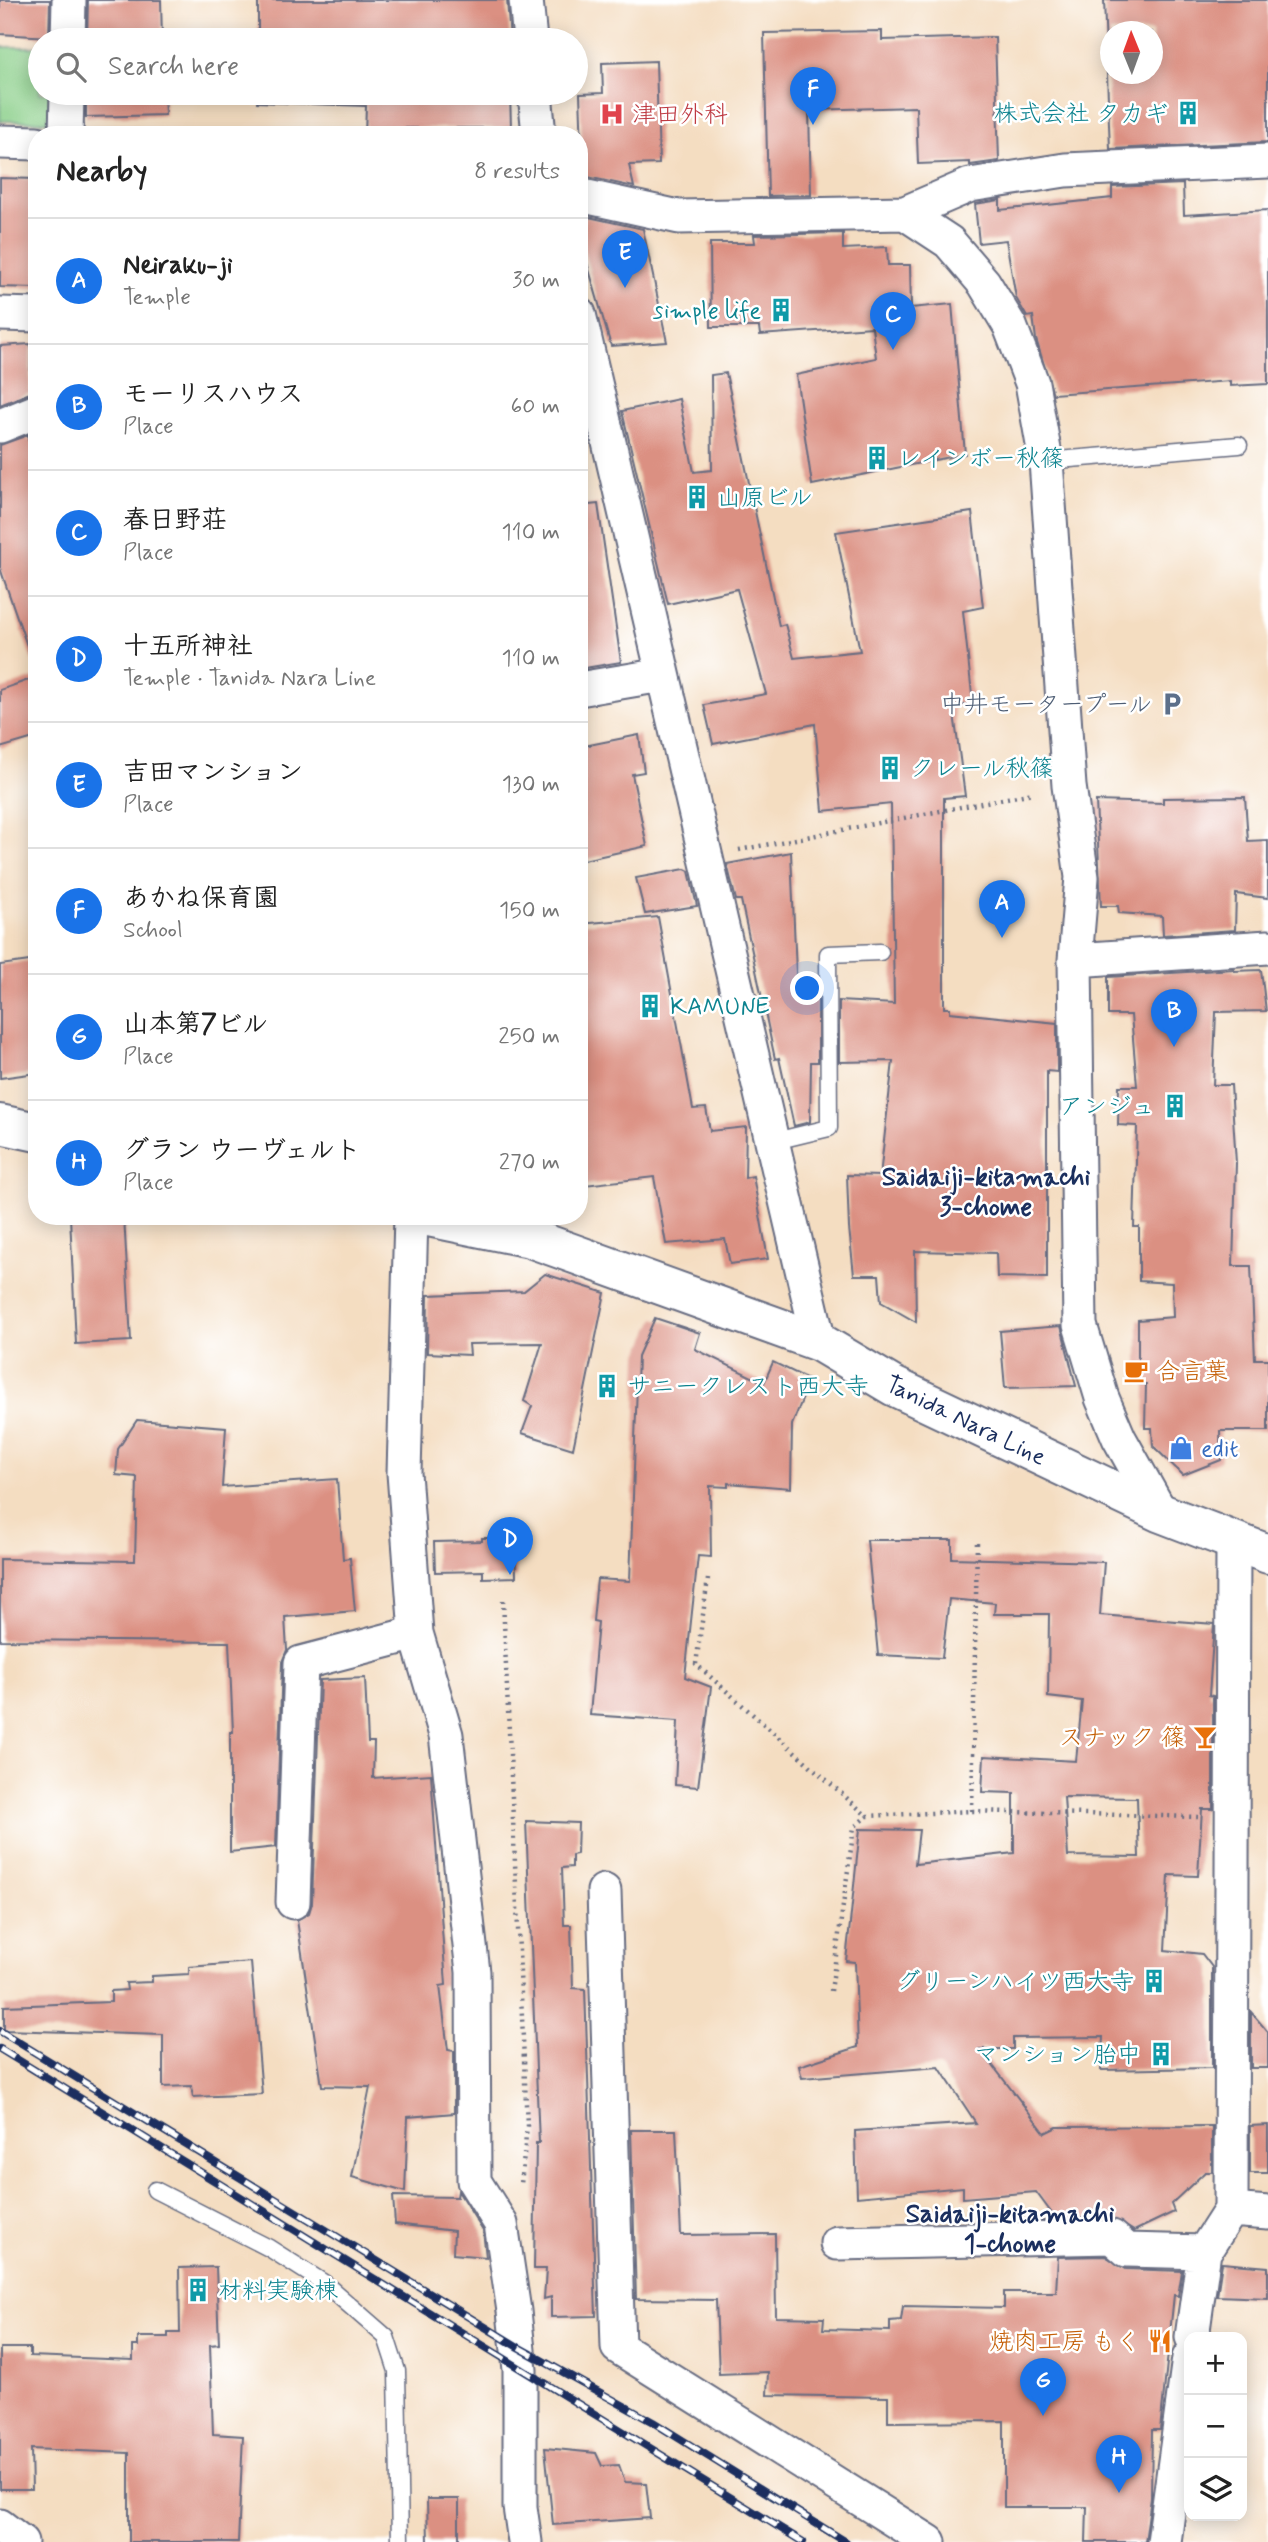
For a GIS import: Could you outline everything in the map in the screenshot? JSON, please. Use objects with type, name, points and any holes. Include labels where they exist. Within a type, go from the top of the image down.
[{"type":"main road","points":[[0,1124],[28,1130]]},
{"type":"main road","name":"Tanida Nara Line","points":[[467,1225],[530,1238],[819,1342],[893,1387],[1161,1513],[1268,1554]]},
{"type":"street","points":[[68,28],[69,0]]},
{"type":"street","points":[[526,0],[529,28]]},
{"type":"street","points":[[66,126],[67,105]]},
{"type":"street","points":[[536,105],[538,126]]},
{"type":"street","points":[[0,142],[28,143]]},
{"type":"street","points":[[588,197],[679,217],[905,213],[970,185],[1066,170],[1268,161]]},
{"type":"street","points":[[905,213],[949,242],[984,283],[1010,326],[1032,383],[1046,461],[1069,786],[1082,877],[1075,960],[1080,1325],[1102,1398],[1119,1438],[1161,1513]]},
{"type":"street","points":[[0,314],[28,315]]},
{"type":"street","points":[[588,353],[819,1342]]},
{"type":"street","points":[[0,426],[28,415]]},
{"type":"street","points":[[588,687],[662,675]]},
{"type":"street","points":[[1075,960],[1268,947]]},
{"type":"street","points":[[411,1225],[404,1473],[416,1633],[446,1735],[473,1972],[474,2181],[501,2224],[520,2370],[520,2507],[526,2542]]},
{"type":"street","points":[[1193,2332],[1204,2252],[1231,2210],[1233,1539]]},
{"type":"street","points":[[293,1902],[301,1664],[416,1633]]},
{"type":"street","points":[[604,1891],[618,2347],[929,2542]]},
{"type":"street","points":[[1231,2210],[1268,2213]]},
{"type":"street","points":[[837,2243],[1112,2237],[1127,2250],[1204,2252]]},
{"type":"street","points":[[1164,2542],[1184,2395]]},
{"type":"street","points":[[0,2526],[21,2542]]},
{"type":"lane","points":[[1046,461],[1238,445]]},
{"type":"lane","points":[[771,1142],[828,1128],[828,954],[880,952]]},
{"type":"lane","points":[[155,2190],[269,2248],[324,2283],[386,2337],[397,2371],[400,2542]]},
{"type":"path","points":[[738,850],[1069,786]]},
{"type":"path","points":[[972,1811],[977,1542]]},
{"type":"path","points":[[708,1579],[696,1664],[867,1816]]},
{"type":"path","points":[[501,2224],[514,2211],[519,2197],[527,2126],[503,1600]]},
{"type":"path","points":[[831,1991],[854,1827],[867,1816],[972,1811],[1234,1818]]},
{"type":"green space","points":[[0,47],[28,47],[28,105],[56,105],[56,122],[0,121]]},
{"type":"building","points":[[0,0],[50,0],[49,28],[28,28],[28,36],[0,34]]},
{"type":"building","points":[[88,0],[161,0],[162,28],[87,28]]},
{"type":"building","points":[[258,0],[507,0],[509,28],[258,28]]},
{"type":"building","name":"株式会社 タカギ","points":[[1104,0],[1268,0],[1268,142],[1110,149],[1107,84],[1163,84],[1163,21],[1105,21]]},
{"type":"building","points":[[882,31],[882,40],[995,37],[999,161],[970,165],[970,162],[918,164],[916,107],[809,110],[811,195],[768,196],[764,33]]},
{"type":"building","points":[[656,61],[659,164],[629,165],[634,187],[588,177],[588,126],[581,126],[580,105],[588,105],[588,94],[603,93],[602,63]]},
{"type":"building","points":[[86,105],[165,105],[165,115],[86,117]]},
{"type":"building","points":[[339,105],[510,105],[511,126],[365,126],[366,106]]},
{"type":"building","points":[[0,178],[28,179],[28,288],[0,287]]},
{"type":"building","points":[[1183,184],[1184,215],[1268,210],[1268,384],[1230,386],[1230,381],[1053,394],[1036,339],[1033,316],[1027,317],[1016,298],[1006,240],[979,243],[975,204],[1000,200],[1000,210],[1112,198],[1112,187]]},
{"type":"building","points":[[588,217],[643,229],[667,342],[611,346],[588,266]]},
{"type":"building","points":[[843,233],[843,249],[887,247],[888,265],[910,265],[911,308],[952,304],[965,454],[812,485],[796,375],[876,358],[872,327],[760,335],[759,327],[711,327],[710,243],[755,243],[754,235]]},
{"type":"building","points":[[28,344],[28,394],[0,405],[0,346]]},
{"type":"building","points":[[726,373],[779,626],[785,624],[794,658],[860,651],[836,532],[972,512],[983,607],[963,611],[973,704],[953,706],[965,796],[944,798],[944,1008],[950,1008],[950,1012],[1057,1023],[1057,1072],[1047,1071],[1047,1278],[997,1277],[996,1253],[915,1251],[916,1322],[881,1302],[879,1275],[854,1275],[849,1228],[847,1175],[880,1176],[893,1061],[839,1062],[839,1001],[894,1004],[891,804],[823,811],[815,724],[713,744],[704,705],[766,694],[737,589],[668,604],[622,411],[679,399],[694,472],[712,470],[711,375]]},
{"type":"building","points":[[28,435],[28,648],[0,568],[0,445]]},
{"type":"building","points":[[598,504],[621,662],[588,668],[588,505]]},
{"type":"building","points":[[28,680],[28,740],[0,748],[0,690]]},
{"type":"building","points":[[639,735],[644,772],[632,774],[647,846],[588,859],[588,745]]},
{"type":"building","points":[[1245,797],[1248,841],[1268,840],[1268,898],[1236,894],[1235,930],[1163,935],[1162,916],[1119,913],[1118,906],[1101,906],[1096,801],[1163,803],[1163,798]]},
{"type":"building","points":[[791,852],[797,998],[818,1000],[818,1062],[811,1062],[810,1122],[794,1126],[779,1058],[775,1059],[741,900],[736,900],[727,864]]},
{"type":"building","points":[[685,869],[689,871],[697,906],[645,914],[636,878]]},
{"type":"building","points":[[658,917],[693,1109],[706,1108],[710,1131],[746,1127],[745,1178],[753,1176],[768,1259],[730,1264],[725,1239],[666,1244],[654,1177],[588,1185],[588,923]]},
{"type":"building","points":[[28,961],[28,1074],[0,1078],[0,965]]},
{"type":"building","points":[[1234,969],[1261,970],[1266,1011],[1216,1012],[1213,1085],[1231,1085],[1236,1163],[1233,1266],[1251,1266],[1255,1359],[1268,1359],[1268,1431],[1220,1431],[1221,1460],[1183,1475],[1153,1446],[1152,1428],[1145,1428],[1146,1384],[1138,1384],[1138,1320],[1173,1317],[1172,1283],[1139,1281],[1139,1227],[1134,1227],[1137,1126],[1118,1125],[1119,1086],[1137,1086],[1131,1015],[1108,1015],[1108,977]]},
{"type":"building","points":[[70,1225],[125,1225],[131,1341],[76,1344]]},
{"type":"building","points":[[545,1274],[605,1293],[573,1449],[522,1433],[532,1406],[524,1401],[542,1343],[469,1344],[470,1355],[427,1353],[428,1295],[524,1291]]},
{"type":"building","points":[[655,1318],[700,1333],[695,1349],[764,1383],[773,1362],[810,1380],[792,1425],[791,1488],[728,1483],[728,1487],[710,1486],[711,1557],[698,1556],[685,1677],[711,1687],[698,1787],[675,1785],[678,1721],[590,1715],[598,1622],[593,1621],[597,1579],[630,1581],[638,1356]]},
{"type":"building","points":[[1061,1326],[1076,1386],[1005,1388],[1000,1331]]},
{"type":"building","points":[[137,1420],[226,1427],[222,1487],[337,1479],[343,1559],[350,1558],[355,1611],[285,1617],[287,1650],[282,1662],[276,1847],[230,1852],[230,1732],[233,1732],[229,1642],[0,1640],[0,1559],[135,1561],[137,1477],[116,1475],[118,1449]]},
{"type":"building","points":[[482,1538],[515,1538],[516,1577],[483,1578],[483,1571],[435,1572],[434,1542],[482,1541]]},
{"type":"building","points":[[867,1540],[952,1540],[952,1558],[1104,1562],[1100,1615],[1214,1624],[1209,1695],[1213,1696],[1213,1809],[1202,1809],[1198,1876],[1169,1875],[1165,1950],[1202,1954],[1212,1967],[1212,2068],[1101,2070],[1103,2037],[1013,2038],[1013,2049],[980,2049],[1045,2133],[1057,2127],[1212,2126],[1212,2172],[1205,2172],[1171,2204],[1174,2212],[1134,2231],[1112,2218],[1056,2219],[1036,2192],[963,2198],[963,2187],[857,2197],[855,2131],[976,2123],[939,2067],[802,2078],[799,2066],[858,2047],[855,1962],[846,1961],[860,1829],[919,1830],[915,1864],[1014,1853],[1014,1793],[982,1792],[984,1756],[1076,1761],[1082,1701],[1048,1697],[1049,1614],[994,1614],[995,1603],[949,1599],[942,1658],[878,1655]],"holes":[[[1064,1797],[1137,1798],[1139,1857],[1068,1856]]]},
{"type":"building","points":[[365,1678],[368,1742],[374,1742],[373,1778],[431,1774],[446,1985],[440,1986],[448,2050],[454,2051],[454,2113],[408,2117],[405,2192],[352,2177],[370,2087],[322,2086],[297,1920],[309,1913],[312,1903],[320,1680]]},
{"type":"building","points":[[526,1821],[578,1823],[577,1854],[572,1855],[572,1867],[562,1868],[564,1925],[571,1925],[573,1988],[585,1989],[596,2316],[551,2317],[551,2297],[544,2299],[546,2269],[534,2269],[536,2143],[539,2143]]},
{"type":"building","points":[[251,1962],[262,2094],[193,2097],[191,2086],[163,2087],[163,2035],[4,2030],[4,2006],[111,2002],[111,1991],[127,1990],[126,1983],[152,1982],[152,1976],[189,1974],[189,1967]]},
{"type":"building","points":[[1251,2012],[1268,2032],[1268,2068],[1251,2068]]},
{"type":"building","points":[[1268,2125],[1268,2173],[1250,2173],[1250,2126]]},
{"type":"building","points":[[631,2130],[676,2130],[681,2235],[775,2234],[776,2317],[824,2318],[823,2329],[890,2331],[890,2321],[901,2320],[903,2306],[1004,2308],[1004,2292],[1056,2292],[1058,2257],[1105,2256],[1126,2269],[1182,2271],[1178,2296],[1174,2295],[1160,2430],[1152,2430],[1151,2498],[1145,2542],[1086,2542],[1087,2507],[1004,2507],[1004,2421],[888,2422],[888,2397],[767,2395],[768,2372],[719,2374],[716,2300],[636,2299]]},
{"type":"building","points":[[458,2191],[483,2231],[486,2257],[453,2254],[454,2231],[395,2224],[393,2196],[457,2197]]},
{"type":"building","points":[[1222,2263],[1268,2267],[1268,2298],[1217,2296]]},
{"type":"building","points":[[216,2267],[219,2344],[210,2345],[213,2434],[243,2436],[238,2542],[129,2542],[129,2453],[31,2449],[32,2489],[0,2489],[0,2348],[30,2348],[30,2356],[133,2360],[133,2346],[138,2346],[138,2337],[168,2337],[168,2333],[180,2333],[179,2268]]},
{"type":"building","points":[[545,2448],[596,2453],[602,2466],[619,2465],[625,2482],[646,2483],[650,2518],[553,2525]]},
{"type":"building","points":[[427,2499],[459,2499],[459,2542],[428,2542]]},
{"type":"railway","points":[[0,2031],[518,2347],[653,2422],[846,2542]]},
{"type":"railway","points":[[0,2049],[803,2542]]},
{"type":"place","name":"株式会社 タカギ","points":[[1188,113]]},
{"type":"place","name":"津田外科","points":[[612,114]]},
{"type":"place","name":"あかね保育園","points":[[813,125]]},
{"type":"place","name":"吉田マンション","points":[[625,288]]},
{"type":"place","name":"simple life","points":[[781,310]]},
{"type":"place","name":"春日野荘","points":[[893,350]]},
{"type":"place","name":"レインボー秋篠","points":[[877,458]]},
{"type":"place","name":"山原ビル","points":[[697,497]]},
{"type":"place","name":"中井モータープール","points":[[1172,704]]},
{"type":"place","name":"クレール秋篠","points":[[890,768]]},
{"type":"place","name":"Neiraku-ji","points":[[1002,938]]},
{"type":"place","name":"KAMUNE","points":[[650,1006]]},
{"type":"place","name":"モーリスハウス","points":[[1174,1047]]},
{"type":"place","name":"アンジュ","points":[[1175,1106]]},
{"type":"place","name":"合言葉","points":[[1136,1371]]},
{"type":"place","name":"サニークレスト西大寺","points":[[607,1386]]},
{"type":"place","name":"edit","points":[[1181,1448]]},
{"type":"place","name":"十五所神社","points":[[510,1575]]},
{"type":"place","name":"スナック 篠","points":[[1205,1737]]},
{"type":"place","name":"グリーンハイツ西大寺","points":[[1154,1981]]},
{"type":"place","name":"マンション胎中","points":[[1161,2054]]},
{"type":"place","name":"材料実験棟","points":[[198,2290]]},
{"type":"place","name":"焼肉工房 もく","points":[[1160,2341]]},
{"type":"place","name":"山本第7ビル","points":[[1043,2416]]},
{"type":"place","name":"グラン ウーヴェルト","points":[[1119,2493]]},
{"type":"district","name":"Saidaiji-kitamachi 3-chome","points":[[986,1191]]},
{"type":"district","name":"Saidaiji-kitamachi 1-chome","points":[[1010,2228]]}]
